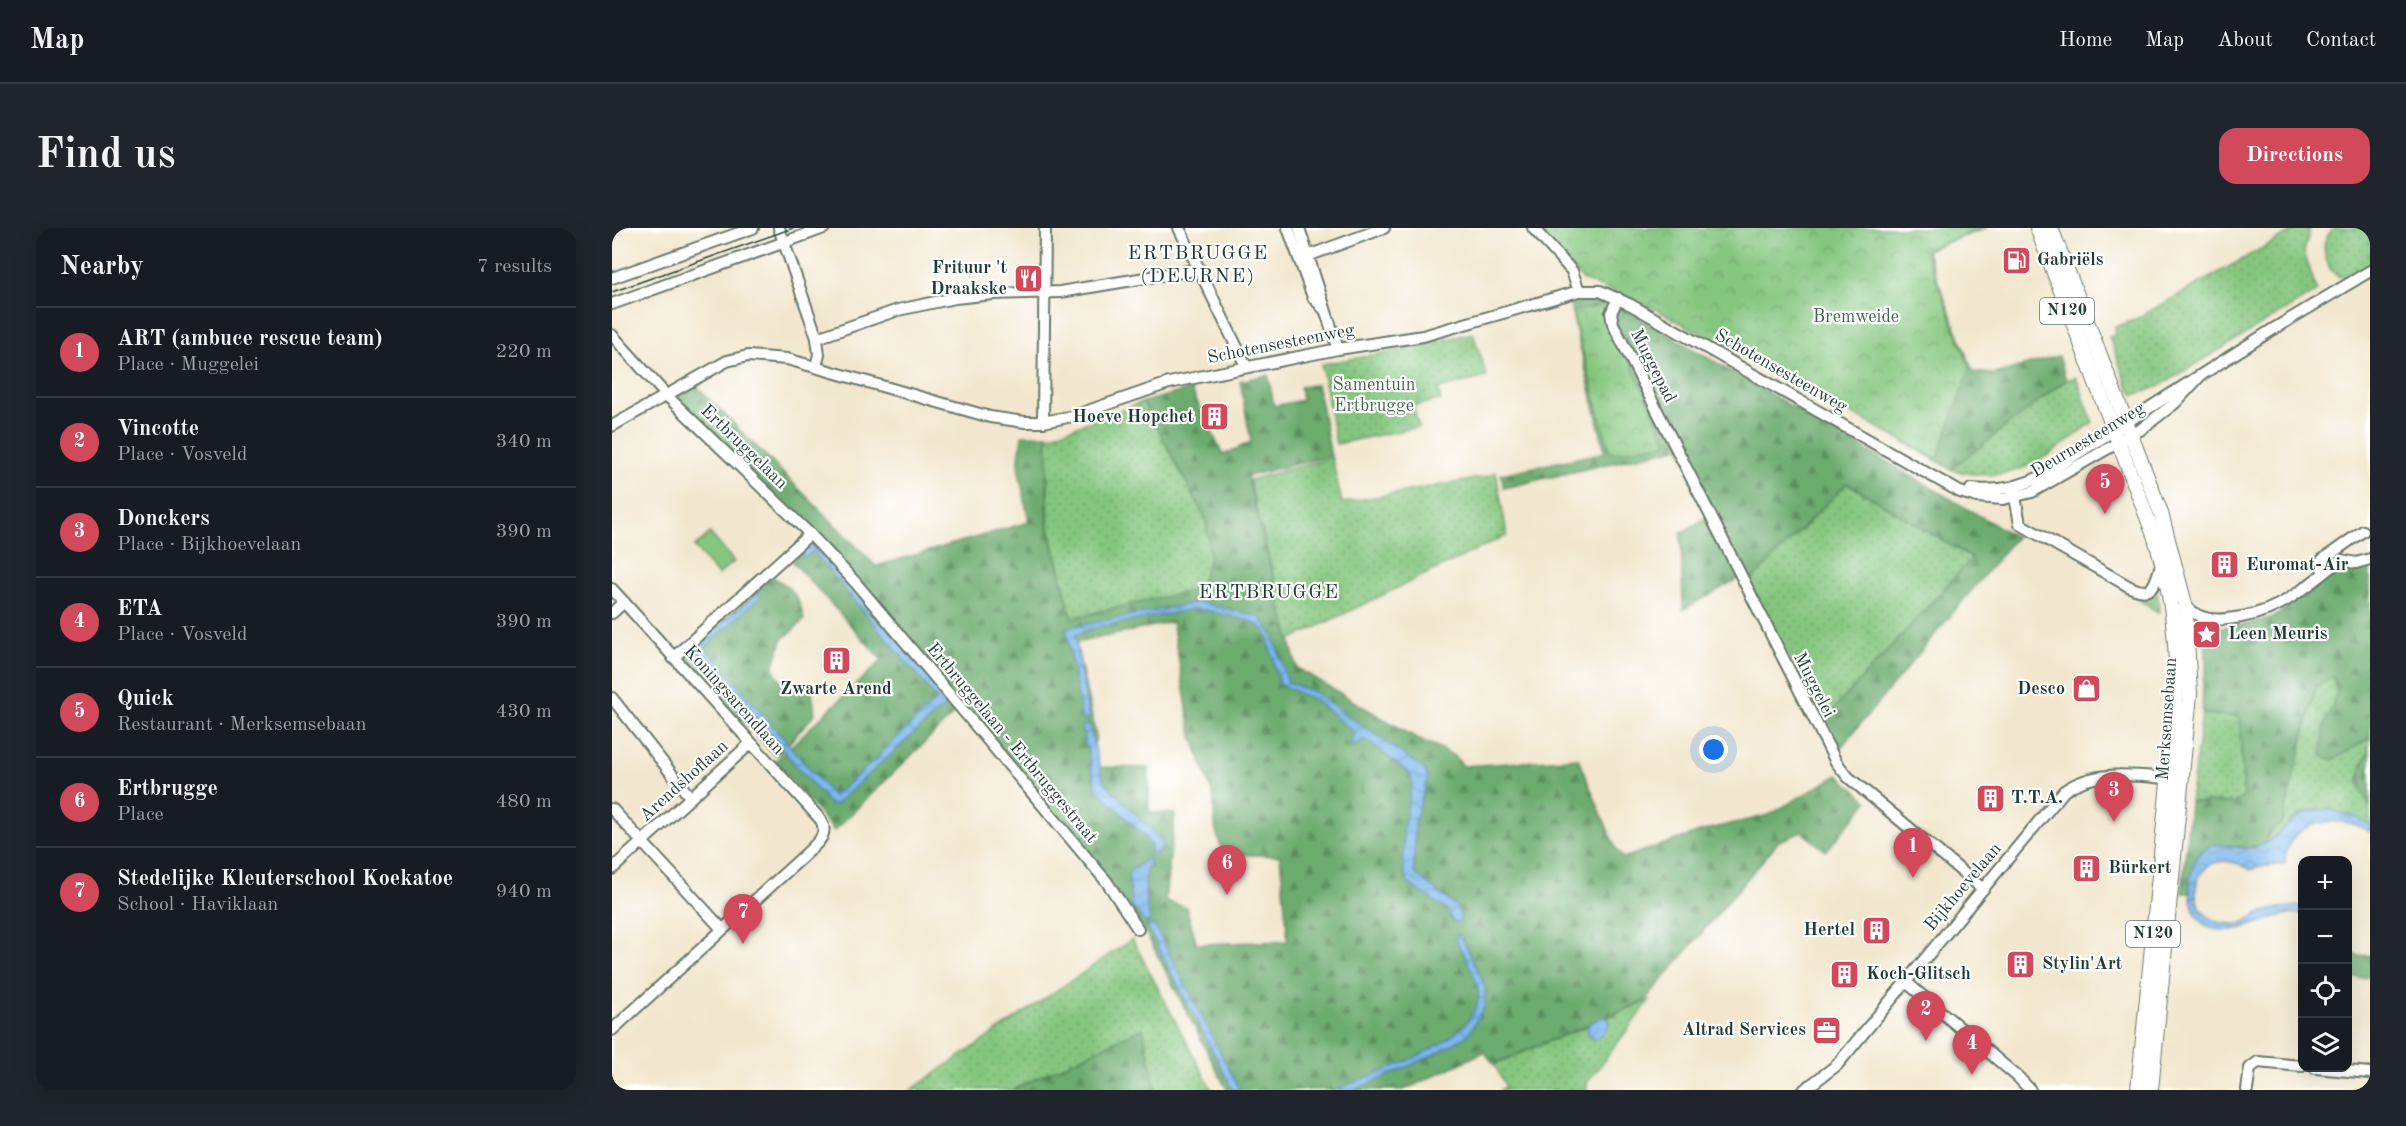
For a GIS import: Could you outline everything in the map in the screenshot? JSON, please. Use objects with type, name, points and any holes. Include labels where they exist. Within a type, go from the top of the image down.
[{"type":"main road","name":"Merksemsebaan","points":[[2051,228],[2163,562],[2174,624],[2177,663],[2175,779],[2151,1090]]},
{"type":"main road","name":"Merksemsebaan","points":[[2039,234],[2121,433],[2169,537],[2185,604],[2189,641],[2190,694],[2175,779],[2138,1090]]},
{"type":"street","points":[[612,278],[730,232],[753,228]]},
{"type":"street","points":[[612,304],[824,228]]},
{"type":"street","points":[[1043,422],[1045,228]]},
{"type":"street","points":[[1179,228],[1246,366]]},
{"type":"street","points":[[1288,228],[1328,314],[1338,349]]},
{"type":"street","points":[[1299,228],[1303,257]]},
{"type":"street","points":[[1303,257],[1384,228]]},
{"type":"street","points":[[1533,228],[1572,271],[1579,291]]},
{"type":"street","points":[[777,229],[784,242],[818,338],[819,355],[816,366]]},
{"type":"street","points":[[818,338],[898,310],[932,303],[986,294],[1060,292],[1200,268]]},
{"type":"street","name":"Deurnesteenweg","points":[[1933,477],[1947,484],[2014,493],[2175,403],[2199,377],[2370,271]]},
{"type":"street","name":"Schotensesteenweg","points":[[612,426],[726,361],[748,356],[770,356],[816,366],[990,417],[1043,422],[1073,416],[1169,383],[1246,366],[1422,336],[1579,291],[1600,291],[1618,298],[1933,477]]},
{"type":"street","name":"Muggepad","points":[[1618,298],[1612,308],[1613,324],[1677,448]]},
{"type":"street","name":"Ertbruggelaan","points":[[612,335],[666,394],[810,534],[855,582]]},
{"type":"street","name":"Muggelei","points":[[1677,448],[1838,765],[1848,777],[1983,888]]},
{"type":"street","points":[[2014,493],[2018,519],[2027,530],[2136,590],[2148,590],[2159,579],[2163,562]]},
{"type":"street","points":[[2325,572],[2320,565],[2322,560],[2363,531]]},
{"type":"street","points":[[673,658],[810,534]]},
{"type":"street","points":[[2185,604],[2199,616],[2214,620],[2255,616],[2269,611],[2298,594],[2341,560],[2356,563],[2370,559]]},
{"type":"street","name":"Ertbruggelaan - Ertbruggestraat","points":[[855,582],[1107,882],[1138,929]]},
{"type":"street","name":"Koningsarendlaan","points":[[612,589],[821,820],[825,829],[823,836],[722,930]]},
{"type":"street","points":[[612,613],[624,602]]},
{"type":"street","points":[[2189,641],[2200,627],[2214,620]]},
{"type":"street","points":[[612,698],[690,797]]},
{"type":"street","name":"Arendshoflaan","points":[[612,869],[751,743]]},
{"type":"street","name":"Bijkhoevelaan","points":[[1808,1089],[1837,1065],[2064,791],[2076,782],[2104,776],[2175,779]]},
{"type":"street","points":[[612,809],[722,930],[612,1030]]},
{"type":"street","points":[[1905,982],[2019,1078],[2030,1090]]},
{"type":"street","points":[[2247,1090],[2250,1068],[2258,1062],[2298,1066]]},
{"type":"street","points":[[2352,1071],[2370,1073]]},
{"type":"green space","name":"Bremweide","points":[[1535,228],[1983,228],[1925,250],[1970,368],[1937,459],[1651,307],[1583,280]]},
{"type":"green space","points":[[1947,228],[1987,228],[1926,250],[1973,372],[1994,374],[2059,356],[2066,380],[1951,469],[1812,390],[1912,251]]},
{"type":"green space","points":[[2298,228],[2310,228],[2304,252],[2317,291],[2158,387],[2134,395],[2127,384],[2109,337],[2115,335],[2115,327],[2134,320]]},
{"type":"green space","points":[[2333,228],[2370,228],[2370,264],[2346,277],[2334,273],[2330,269],[2324,246]]},
{"type":"green space","points":[[1588,299],[1604,305],[1677,448],[1504,488],[1501,474],[1605,452],[1570,305]]},
{"type":"green space","points":[[1604,305],[1667,443],[1610,453],[1572,312]]},
{"type":"green space","points":[[1619,306],[2016,537],[1838,751],[1823,721],[1972,558],[1847,483],[1749,582],[1615,322],[1614,315]]},
{"type":"green space","name":"Samentuin Ertbrugge","points":[[1473,333],[1487,377],[1438,389],[1441,400],[1413,406],[1419,427],[1336,444],[1321,364],[1397,351]]},
{"type":"green space","points":[[1268,375],[1274,406],[1302,400],[1300,387],[1317,384],[1331,456],[1247,476],[1297,668],[1425,743],[1446,751],[1463,766],[1578,758],[1616,849],[1623,858],[1709,829],[1769,815],[1838,775],[1868,801],[1826,851],[1802,832],[1779,841],[1645,1001],[1494,1064],[1484,1052],[1404,1090],[1227,1090],[1147,935],[1118,893],[962,706],[834,831],[775,761],[882,660],[793,562],[814,536],[675,399],[695,385],[876,566],[1029,522],[1018,467],[1022,435],[1048,435],[1047,522],[1072,618],[1199,589],[1210,558],[1206,519],[1143,402],[1191,389],[1223,455],[1251,442],[1240,381]],"holes":[[[1172,622],[1192,736],[1213,795],[1215,827],[1223,854],[1280,856],[1288,941],[1197,944],[1186,907],[1165,901],[1175,814],[1149,812],[1149,768],[1089,767],[1096,736],[1076,643]]]},
{"type":"green space","points":[[2076,377],[2093,422],[2060,447],[2044,458],[2011,472],[1992,475],[1951,469],[2066,380]]},
{"type":"green space","points":[[1143,402],[1206,519],[1210,558],[1199,590],[1072,618],[1049,527],[1047,437]]},
{"type":"green space","points":[[1332,458],[1342,503],[1486,477],[1496,472],[1507,535],[1290,640],[1249,480]]},
{"type":"green space","points":[[1847,483],[1972,558],[1823,721],[1749,582]]},
{"type":"green space","points":[[1710,515],[1741,577],[1683,610],[1681,533]]},
{"type":"green space","points":[[710,533],[734,562],[718,575],[694,547]]},
{"type":"green space","points":[[2370,565],[2370,738],[2333,760],[2322,756],[2324,727],[2337,693],[2333,677],[2316,686],[2282,823],[2270,832],[2264,844],[2248,848],[2229,845],[2193,875],[2190,893],[2182,893],[2190,802],[2234,803],[2244,796],[2239,717],[2202,714],[2203,678],[2206,673],[2205,632],[2211,628],[2246,624],[2274,617],[2332,573]]},
{"type":"green space","points":[[772,577],[785,584],[794,594],[804,620],[782,640],[773,668],[783,685],[803,684],[812,691],[815,714],[780,753],[774,755],[689,663],[686,654]]},
{"type":"green space","points":[[2157,589],[2159,613],[2126,591],[2142,596]]},
{"type":"green space","points":[[2333,676],[2337,693],[2324,727],[2370,738],[2369,749],[2359,779],[2370,806],[2370,825],[2342,813],[2312,811],[2293,819],[2264,844],[2270,832],[2282,823],[2316,686]]},
{"type":"green space","points":[[2202,714],[2239,717],[2244,797],[2234,803],[2190,802]]},
{"type":"green space","points":[[2370,751],[2370,806],[2361,786],[2361,771]]},
{"type":"green space","points":[[1132,939],[1212,1090],[1156,1090],[1143,1028],[1012,1090],[911,1090]]},
{"type":"green space","points":[[2352,953],[2359,956],[2370,955],[2370,977],[2352,979]]},
{"type":"green space","points":[[1650,1000],[1587,1083],[1587,1090],[1500,1090],[1506,1087],[1494,1064]]},
{"type":"green space","points":[[1143,1028],[1156,1090],[1012,1090]]},
{"type":"water","points":[[811,542],[816,543],[947,698],[948,703],[834,806],[831,806],[696,649],[698,644],[758,592],[761,596],[705,647],[833,796],[866,768],[937,699],[813,551],[804,558],[799,550]]},
{"type":"water","points":[[1200,602],[1260,617],[1273,635],[1288,682],[1314,692],[1424,769],[1428,777],[1415,821],[1414,873],[1456,906],[1461,918],[1459,922],[1453,922],[1447,910],[1408,883],[1404,871],[1403,828],[1412,784],[1411,775],[1368,741],[1363,740],[1352,748],[1354,737],[1352,730],[1316,701],[1279,684],[1266,631],[1250,621],[1204,610],[1190,610],[1098,627],[1075,635],[1089,719],[1082,721],[1066,628]]},
{"type":"water","points":[[1089,724],[1103,780],[1161,840],[1162,845],[1155,856],[1149,851],[1151,845],[1147,839],[1096,788],[1082,726]]},
{"type":"water","points":[[2329,809],[2358,818],[2370,825],[2370,832],[2344,822],[2316,824],[2304,829],[2294,838],[2287,849],[2285,864],[2257,867],[2251,870],[2230,862],[2214,863],[2203,871],[2197,884],[2197,898],[2203,911],[2215,921],[2239,924],[2257,914],[2297,906],[2298,914],[2279,916],[2233,930],[2209,927],[2201,922],[2192,903],[2190,879],[2196,858],[2202,851],[2208,847],[2221,845],[2241,848],[2255,847],[2274,838],[2294,820],[2314,811]]},
{"type":"water","points":[[1147,858],[1151,863],[1146,868],[1145,894],[1150,920],[1145,923],[1132,906],[1128,873]]},
{"type":"water","points":[[1154,924],[1240,1090],[1233,1090],[1148,928]]},
{"type":"water","points":[[1460,934],[1485,986],[1485,1006],[1468,1035],[1443,1050],[1382,1079],[1353,1090],[1336,1090],[1426,1052],[1449,1038],[1467,1022],[1477,1004],[1477,984],[1455,938]]},
{"type":"water","points":[[1605,1016],[1610,1022],[1607,1030],[1598,1038],[1591,1038],[1587,1031],[1589,1023]]},
{"type":"tram line","points":[[612,292],[793,228]]},
{"type":"place","name":"Gabriëls","points":[[2016,260]]},
{"type":"place","name":"Frituur 't Draakske","points":[[1028,278]]},
{"type":"place","name":"Hoeve Hopchet","points":[[1215,417]]},
{"type":"place","name":"Quick","points":[[2105,514]]},
{"type":"place","name":"Euromat-Air","points":[[2225,565]]},
{"type":"place","name":"Leen Meuris","points":[[2207,634]]},
{"type":"place","name":"Zwarte Arend","points":[[836,660]]},
{"type":"place","name":"Desco","points":[[2086,689]]},
{"type":"place","name":"T.T.A.","points":[[1990,798]]},
{"type":"place","name":"Donckers","points":[[2114,822]]},
{"type":"place","name":"Bürkert","points":[[2087,868]]},
{"type":"place","name":"ART (ambuce rescue team)","points":[[1913,878]]},
{"type":"place","name":"Ertbrugge","points":[[1227,895]]},
{"type":"place","name":"Hertel","points":[[1876,930]]},
{"type":"place","name":"Stedelijke Kleuterschool Koekatoe","points":[[743,944]]},
{"type":"place","name":"Stylin'Art","points":[[2021,964]]},
{"type":"place","name":"Koch-Glitsch","points":[[1845,974]]},
{"type":"place","name":"Altrad Services","points":[[1827,1030]]},
{"type":"place","name":"Vincotte","points":[[1926,1041]]},
{"type":"place","name":"ETA","points":[[1972,1075]]},
{"type":"district","name":"ERTBRUGGE (DEURNE)","points":[[1198,266]]},
{"type":"district","name":"ERTBRUGGE","points":[[1269,593]]}]
